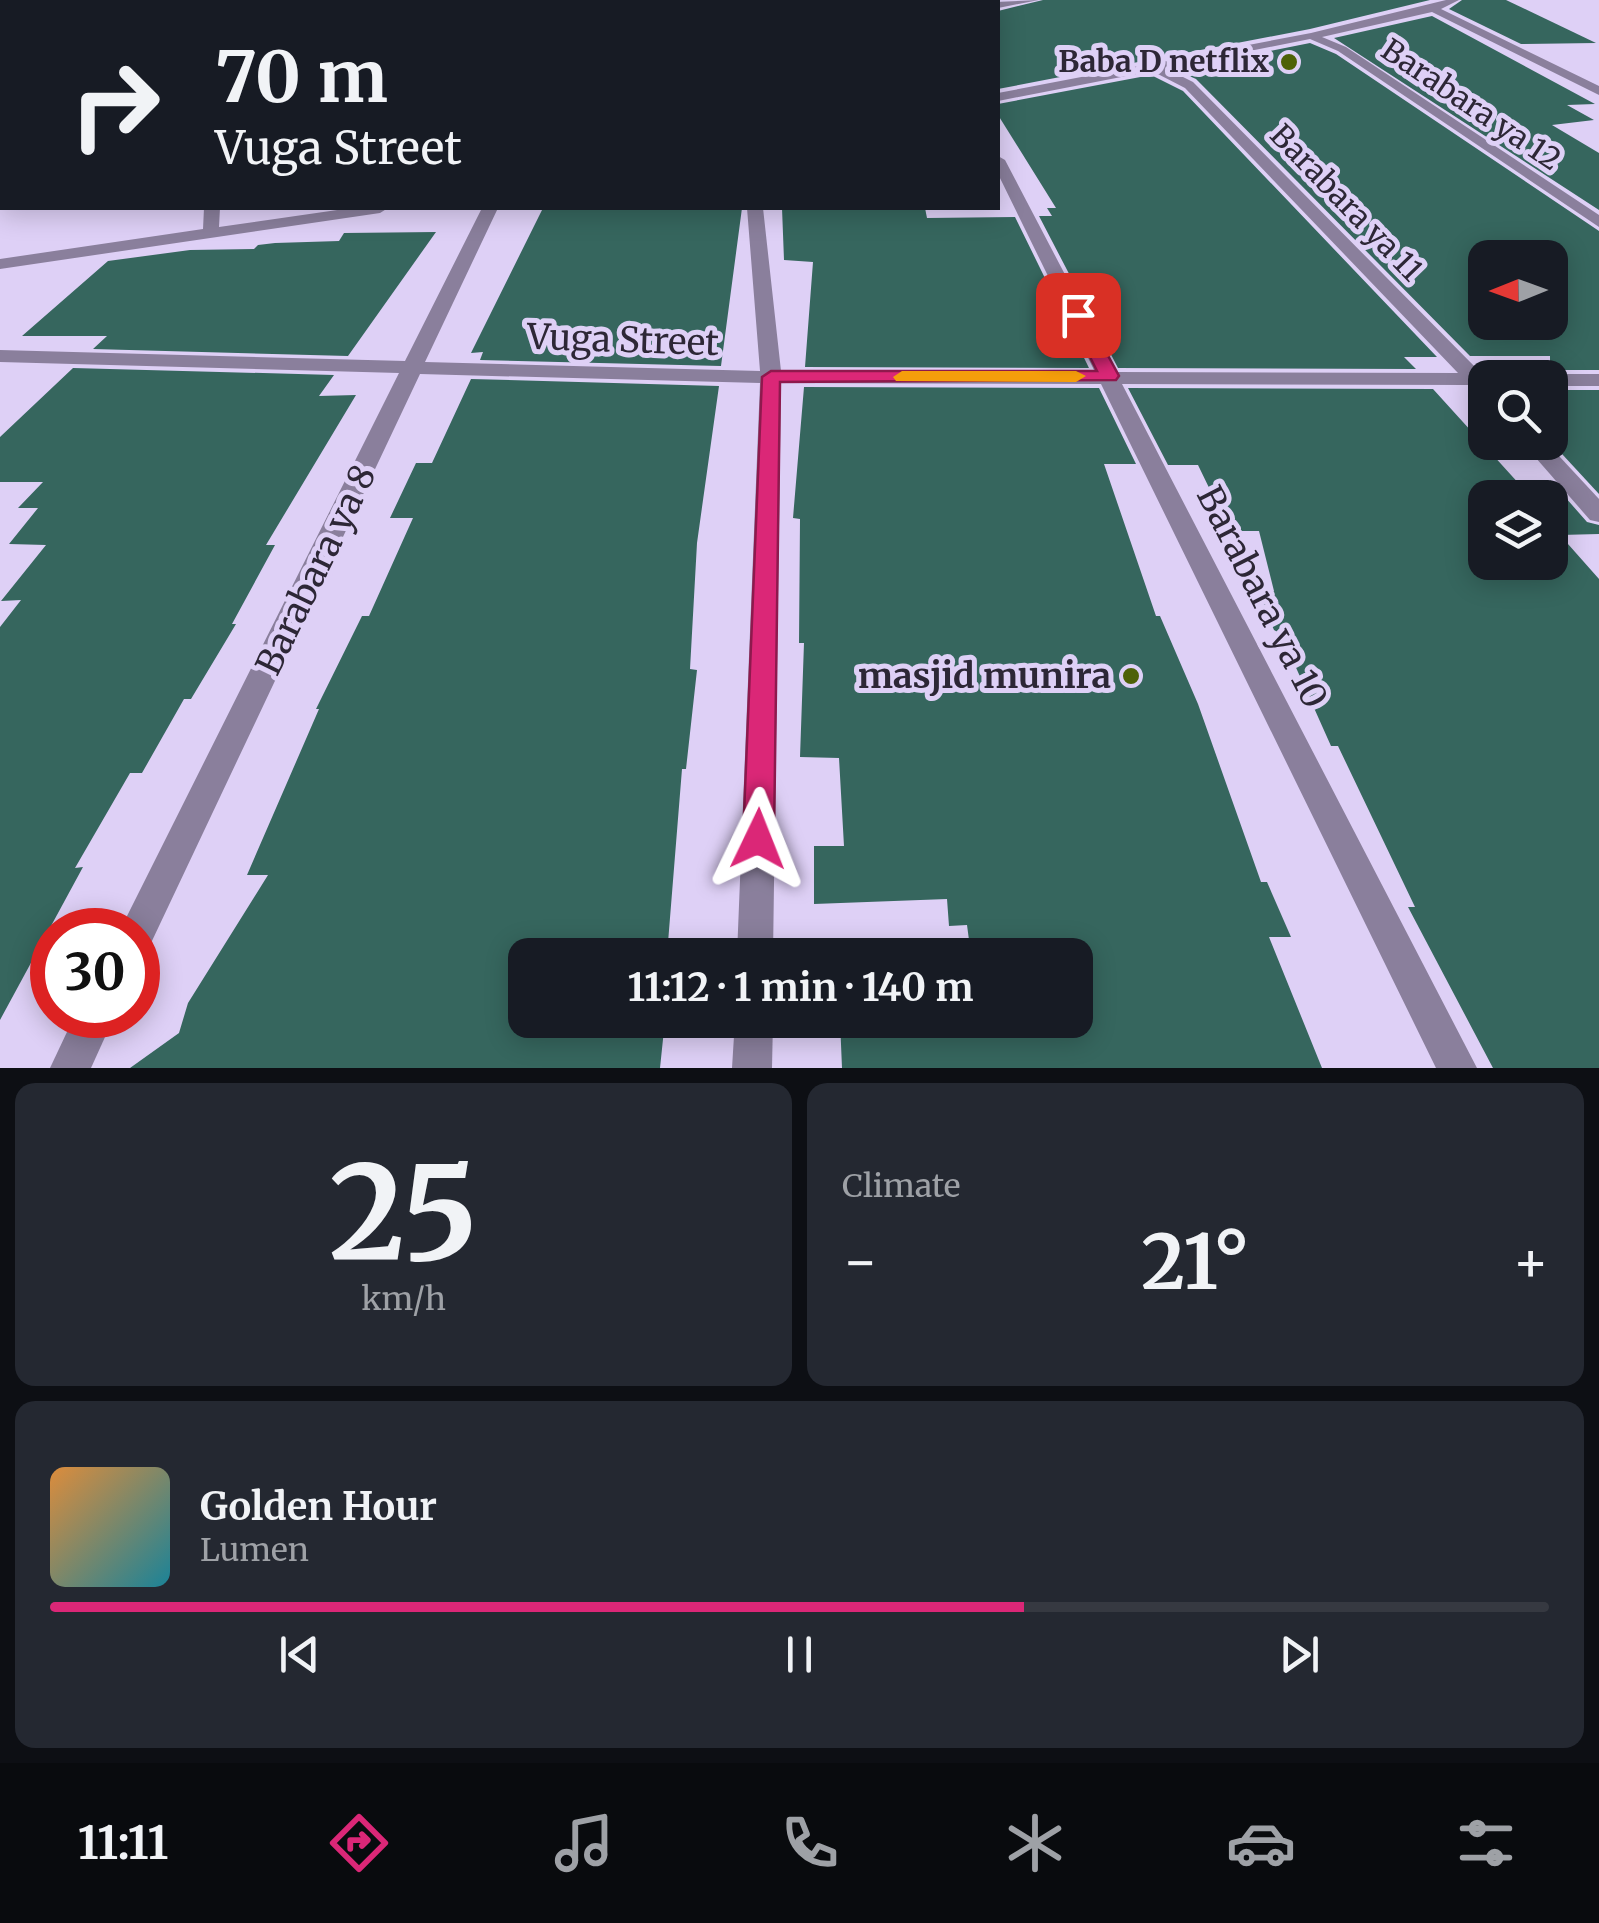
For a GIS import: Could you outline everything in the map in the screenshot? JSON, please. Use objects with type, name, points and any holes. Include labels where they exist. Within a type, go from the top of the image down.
[{"type":"street","points":[[1000,6],[1034,0]]},
{"type":"street","points":[[1000,98],[1311,36],[1433,9],[1454,0]]},
{"type":"street","points":[[1433,9],[1599,91]]},
{"type":"street","name":"Barabara ya 12","points":[[1311,36],[1342,48],[1599,222]]},
{"type":"street","name":"Barabara ya 11","points":[[1156,68],[1188,85],[1468,369]]},
{"type":"street","name":"Barabara ya 10","points":[[1000,164],[1457,1068]]},
{"type":"street","points":[[212,210],[212,233]]},
{"type":"street","points":[[0,264],[367,210]]},
{"type":"street","name":"Barabara ya 8","points":[[150,908],[489,210]]},
{"type":"street","points":[[755,210],[771,377],[756,938]]},
{"type":"street","name":"Vuga Street","points":[[4,361],[771,377],[1110,376],[1468,383]]},
{"type":"street","points":[[1568,380],[1599,380]]},
{"type":"street","points":[[1550,460],[1599,514]]},
{"type":"street","points":[[70,1068],[85,1038]]},
{"type":"street","points":[[752,1068],[753,1038]]},
{"type":"building","points":[[1043,0],[1430,0],[1310,29],[1000,89],[1000,11]]},
{"type":"building","points":[[1462,0],[1506,0],[1596,43],[1521,44],[1449,9]]},
{"type":"building","points":[[1432,16],[1595,104],[1567,105],[1594,120],[1552,125],[1599,153],[1599,210],[1334,38]]},
{"type":"building","points":[[1310,43],[1336,54],[1599,231],[1599,370],[1568,370],[1568,360],[1550,360],[1550,356],[1470,356],[1196,79],[1176,70]]},
{"type":"building","points":[[1151,75],[1183,91],[1437,357],[1404,357],[1416,369],[1118,368],[1039,216],[1052,216],[1047,208],[1056,208],[1000,118],[1000,104]]},
{"type":"building","points":[[542,210],[742,210],[721,366],[480,360],[483,352],[471,353]]},
{"type":"building","points":[[782,210],[925,210],[927,218],[1015,217],[1089,368],[805,367],[813,262],[784,260]]},
{"type":"building","points":[[436,232],[348,356],[93,349],[107,336],[22,336],[108,261],[190,250],[339,241],[344,233]]},
{"type":"building","points":[[73,368],[334,375],[319,396],[356,395],[266,545],[275,545],[232,624],[236,624],[191,699],[184,699],[142,773],[130,773],[75,868],[83,867],[61,908],[30,908],[30,965],[0,1020],[0,627],[21,600],[1,601],[46,545],[9,544],[38,508],[18,508],[43,482],[0,482],[0,437]]},
{"type":"building","points":[[471,379],[719,386],[697,543],[690,669],[697,670],[686,769],[682,769],[668,938],[508,938],[508,1038],[663,1038],[660,1068],[130,1068],[179,1033],[188,1003],[268,875],[247,875],[316,709],[362,616],[369,616],[413,518],[390,518],[416,463],[432,463]]},
{"type":"building","points":[[804,387],[1099,388],[1136,464],[1104,464],[1156,616],[1160,616],[1198,704],[1261,882],[1267,882],[1291,937],[1269,937],[1322,1068],[842,1068],[841,1038],[1093,1038],[1093,938],[969,938],[967,925],[949,926],[947,899],[814,904],[814,846],[844,846],[839,758],[800,757],[804,643],[799,643],[800,519],[793,518]]},
{"type":"building","points":[[1128,388],[1433,389],[1468,428],[1468,460],[1497,460],[1516,480],[1468,480],[1468,580],[1568,580],[1568,544],[1599,579],[1599,1068],[1493,1068],[1408,907],[1415,907],[1338,746],[1331,746],[1281,634],[1274,630],[1262,603],[1274,591],[1259,531],[1230,531],[1198,465],[1168,465]]},
{"type":"building","points":[[1568,390],[1599,390],[1599,494],[1568,460]]},
{"type":"building","points":[[1568,500],[1587,522],[1599,525],[1599,534],[1568,535]]},
{"type":"slow traffic","points":[[902,377],[1076,376]]},
{"type":"place","name":"Baba D netflix","points":[[1289,62]]},
{"type":"place","name":"masjid munira","points":[[1131,676]]},
{"type":"route","points":[[758,839],[771,377],[1110,376],[1078,315]]}]
